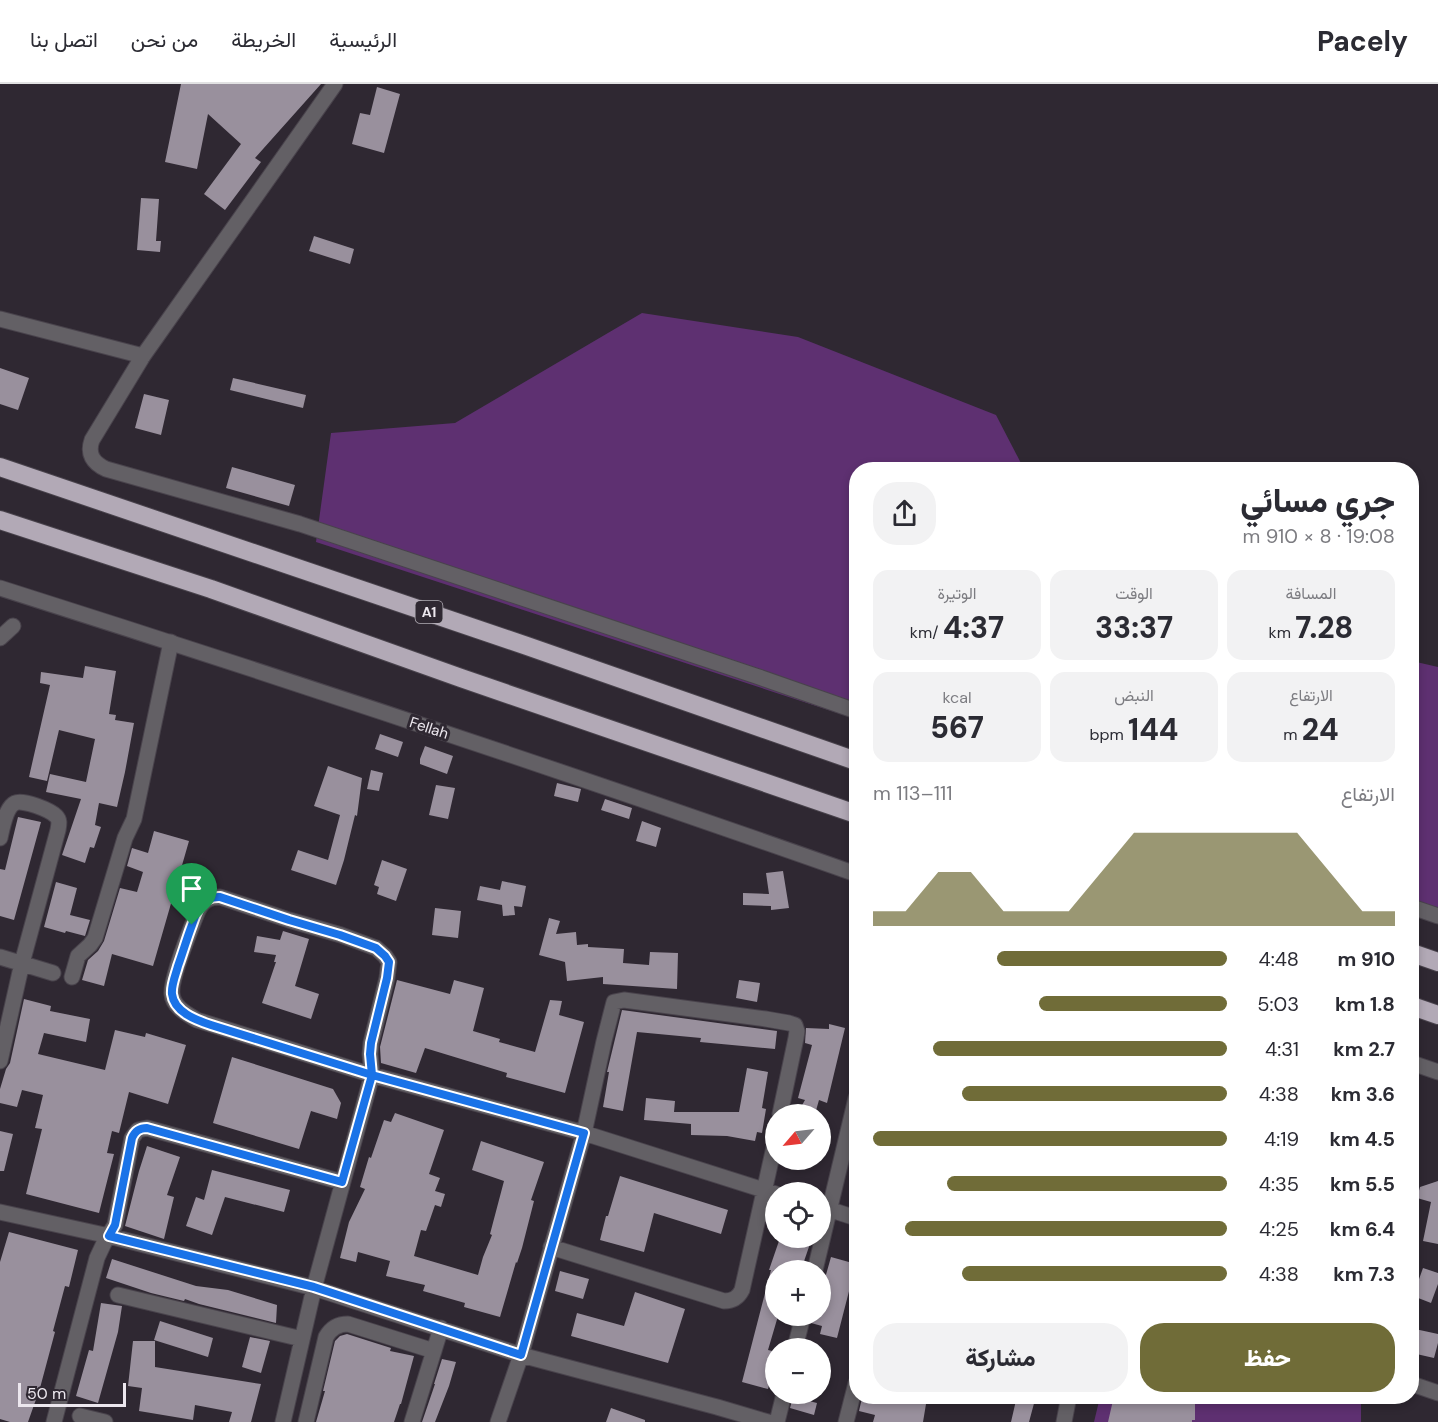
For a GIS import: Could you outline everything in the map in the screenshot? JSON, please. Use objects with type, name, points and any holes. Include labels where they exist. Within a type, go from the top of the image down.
[{"type":"highway","name":"A1","points":[[0,467],[527,646],[849,759]]},
{"type":"highway","points":[[0,520],[211,589],[849,812]]},
{"type":"highway","points":[[1419,955],[1438,962]]},
{"type":"highway","points":[[1419,1008],[1438,1015]]},
{"type":"street","points":[[335,84],[143,356],[92,440],[89,447],[96,464],[300,524],[849,709]]},
{"type":"street","points":[[0,319],[143,356]]},
{"type":"street","name":"Fellah","points":[[0,588],[171,642],[849,872]]},
{"type":"street","points":[[0,638],[13,626]]},
{"type":"street","points":[[72,978],[78,956],[93,942],[125,838],[134,819],[171,642]]},
{"type":"street","points":[[0,838],[8,813],[16,802],[40,808],[54,814],[58,820],[58,830],[22,963],[0,1061]]},
{"type":"street","points":[[283,1422],[314,1287],[372,1075],[371,1043],[389,962],[376,948],[230,900],[213,897],[201,904],[192,925],[174,980],[172,994],[184,1013],[197,1020],[372,1075],[584,1133],[765,1191]]},
{"type":"street","points":[[1419,909],[1438,916]]},
{"type":"street","points":[[0,957],[53,973]]},
{"type":"street","points":[[498,1422],[521,1355],[584,1133],[615,1001],[766,1019],[795,1025],[796,1038],[782,1104]]},
{"type":"street","points":[[1419,1066],[1438,1072]]},
{"type":"street","points":[[831,1187],[849,1123]]},
{"type":"street","points":[[54,1422],[97,1258],[115,1225],[134,1134],[142,1128],[147,1128],[342,1182]]},
{"type":"street","points":[[551,1247],[730,1301],[739,1296],[742,1290],[765,1210]]},
{"type":"street","points":[[831,1210],[849,1216]]},
{"type":"street","points":[[0,1212],[109,1236],[314,1287],[521,1355],[768,1422]]},
{"type":"street","points":[[118,1295],[302,1340]]},
{"type":"street","points":[[306,1422],[326,1337],[338,1326],[348,1324],[434,1351]]},
{"type":"street","points":[[412,1422],[441,1328]]},
{"type":"street","points":[[1419,1386],[1438,1393]]},
{"type":"street","points":[[777,1422],[782,1404]]},
{"type":"street","points":[[846,1422],[851,1404]]},
{"type":"street","points":[[1064,1422],[1067,1404]]},
{"type":"street","points":[[712,1422],[717,1407]]},
{"type":"street","points":[[80,1416],[105,1422]]},
{"type":"shaded area","points":[[642,313],[798,337],[996,415],[1020,462],[849,462],[849,717],[316,542],[331,433],[455,423]]},
{"type":"shaded area","points":[[1419,663],[1438,667],[1438,908],[1419,902]]},
{"type":"shaded area","points":[[1098,1404],[1361,1404],[1361,1422],[1094,1422]]},
{"type":"building","points":[[181,84],[321,84],[255,158],[261,162],[225,210],[204,194],[241,144],[208,114],[197,169],[165,162]]},
{"type":"building","points":[[377,87],[400,94],[384,153],[352,144],[360,113],[370,115]]},
{"type":"building","points":[[141,198],[159,199],[156,241],[161,241],[160,252],[137,250]]},
{"type":"building","points":[[314,236],[354,249],[350,264],[309,251]]},
{"type":"building","points":[[0,368],[29,378],[18,410],[0,404]]},
{"type":"building","points":[[233,378],[306,395],[303,408],[230,390]]},
{"type":"building","points":[[144,394],[169,400],[161,435],[135,428]]},
{"type":"building","points":[[232,467],[295,485],[289,506],[226,488]]},
{"type":"building","points":[[85,666],[116,671],[109,714],[116,715],[115,720],[134,723],[117,807],[99,803],[95,825],[101,827],[94,848],[90,847],[85,863],[62,855],[81,799],[46,792],[50,774],[86,782],[95,739],[59,730],[47,781],[29,777],[50,685],[40,683],[41,672],[83,678]]},
{"type":"building","points":[[380,734],[403,742],[398,757],[375,749]]},
{"type":"building","points":[[425,746],[453,756],[447,774],[420,764]]},
{"type":"building","points":[[328,766],[362,778],[357,816],[355,815],[336,885],[291,870],[298,850],[328,860],[340,815],[314,806]]},
{"type":"building","points":[[371,770],[383,773],[379,791],[367,789]]},
{"type":"building","points":[[557,783],[581,789],[578,802],[554,796]]},
{"type":"building","points":[[436,785],[455,788],[448,819],[429,815]]},
{"type":"building","points":[[605,799],[632,808],[629,819],[601,810]]},
{"type":"building","points":[[18,817],[41,822],[14,920],[0,916],[0,869],[5,870]]},
{"type":"building","points":[[642,821],[661,828],[656,847],[636,841]]},
{"type":"building","points":[[154,831],[189,841],[153,966],[112,954],[104,986],[82,980],[88,960],[98,951],[104,941],[120,888],[137,892],[143,872],[127,866],[132,848],[148,853]]},
{"type":"building","points":[[382,860],[407,869],[396,901],[377,894],[379,887],[374,885]]},
{"type":"building","points":[[783,871],[789,908],[771,910],[771,906],[743,905],[743,893],[769,894],[766,873]]},
{"type":"building","points":[[502,881],[526,886],[522,907],[514,906],[515,915],[503,916],[502,905],[477,900],[480,886],[500,890]]},
{"type":"building","points":[[56,882],[77,888],[70,915],[90,920],[85,936],[44,927]]},
{"type":"building","points":[[435,908],[461,911],[458,938],[432,935]]},
{"type":"building","points":[[549,918],[560,921],[556,934],[576,932],[577,945],[588,944],[588,947],[624,949],[623,963],[649,965],[650,952],[678,953],[677,989],[603,984],[603,977],[567,981],[565,962],[539,955]]},
{"type":"building","points":[[283,931],[309,939],[295,986],[319,994],[311,1019],[262,1003],[276,962],[274,962],[276,955],[254,952],[257,936],[280,940]]},
{"type":"building","points":[[397,980],[450,994],[454,980],[484,988],[473,1031],[500,1039],[499,1042],[535,1052],[550,1000],[562,1001],[559,1015],[584,1022],[565,1093],[506,1077],[507,1073],[425,1048],[416,1073],[381,1063],[380,1047]]},
{"type":"building","points":[[739,980],[760,983],[757,1002],[736,998]]},
{"type":"building","points":[[24,999],[51,1006],[50,1011],[90,1019],[86,1042],[44,1033],[38,1054],[105,1070],[115,1030],[145,1037],[146,1033],[186,1045],[168,1104],[129,1092],[119,1133],[112,1131],[107,1153],[114,1154],[99,1213],[26,1194],[42,1129],[35,1128],[43,1095],[22,1090],[17,1107],[0,1103],[0,1089],[10,1063]]},
{"type":"building","points":[[622,1010],[777,1031],[775,1049],[700,1042],[701,1038],[637,1032],[623,1111],[603,1107],[609,1072],[607,1072]]},
{"type":"building","points":[[829,1024],[845,1028],[827,1103],[819,1100],[818,1104],[803,1104],[805,1100],[798,1098],[812,1045],[805,1043],[806,1028],[829,1029]]},
{"type":"building","points":[[232,1057],[333,1089],[341,1103],[337,1119],[311,1111],[299,1149],[213,1123]]},
{"type":"building","points":[[747,1068],[768,1072],[762,1108],[765,1109],[765,1115],[762,1133],[757,1132],[755,1141],[727,1136],[691,1135],[691,1124],[644,1120],[646,1098],[675,1101],[674,1112],[739,1112]]},
{"type":"building","points":[[395,1113],[444,1130],[429,1174],[440,1178],[435,1191],[445,1194],[441,1207],[435,1205],[426,1231],[421,1230],[414,1256],[478,1275],[492,1235],[490,1234],[504,1181],[472,1170],[481,1141],[544,1162],[531,1200],[534,1201],[522,1248],[500,1317],[464,1307],[465,1303],[423,1291],[425,1285],[386,1276],[390,1261],[358,1252],[356,1262],[340,1258],[349,1222],[365,1189],[360,1187],[369,1157],[371,1158],[384,1120],[391,1122]]},
{"type":"building","points":[[0,1131],[13,1134],[4,1171],[0,1171]]},
{"type":"building","points":[[147,1146],[180,1157],[167,1195],[174,1197],[164,1239],[125,1226]]},
{"type":"building","points":[[212,1170],[290,1190],[284,1212],[225,1197],[212,1235],[186,1226],[196,1197],[204,1200]]},
{"type":"building","points":[[620,1176],[728,1210],[721,1234],[654,1213],[644,1252],[600,1240]]},
{"type":"building","points":[[1438,1181],[1438,1244],[1423,1241],[1431,1202],[1419,1199],[1420,1187]]},
{"type":"building","points":[[9,1232],[78,1250],[69,1287],[65,1286],[40,1388],[28,1422],[10,1422],[0,1419],[0,1262]]},
{"type":"building","points":[[777,1248],[809,1248],[804,1260],[772,1260]]},
{"type":"building","points":[[831,1257],[849,1262],[849,1291],[837,1338],[820,1334],[822,1326],[831,1326]]},
{"type":"building","points":[[112,1259],[196,1286],[228,1290],[277,1305],[276,1323],[185,1299],[184,1301],[151,1293],[106,1278]]},
{"type":"building","points":[[1423,1268],[1438,1273],[1438,1284],[1431,1303],[1419,1298],[1419,1279]]},
{"type":"building","points":[[560,1271],[589,1279],[583,1299],[555,1291]]},
{"type":"building","points":[[635,1292],[685,1309],[668,1363],[571,1336],[577,1313],[624,1326]]},
{"type":"building","points":[[765,1293],[765,1326],[775,1326],[772,1338],[765,1338],[765,1388],[742,1382]]},
{"type":"building","points":[[101,1303],[122,1306],[118,1332],[98,1403],[76,1396],[89,1350],[93,1351]]},
{"type":"building","points":[[160,1321],[213,1338],[208,1357],[154,1340]]},
{"type":"building","points":[[1419,1330],[1438,1334],[1434,1358],[1419,1355]]},
{"type":"building","points":[[347,1334],[391,1348],[390,1351],[414,1356],[394,1422],[316,1422],[335,1341]]},
{"type":"building","points":[[250,1337],[270,1341],[261,1373],[242,1367]]},
{"type":"building","points":[[133,1341],[155,1341],[155,1367],[261,1384],[251,1422],[229,1422],[232,1412],[195,1405],[193,1420],[139,1411],[142,1388],[128,1386]]},
{"type":"building","points":[[442,1359],[456,1362],[449,1386],[435,1422],[422,1422],[435,1384]]},
{"type":"building","points":[[791,1404],[817,1404],[814,1415],[790,1408]]},
{"type":"building","points":[[861,1404],[926,1404],[923,1422],[873,1422],[875,1415],[859,1411]]},
{"type":"building","points":[[1015,1404],[1034,1404],[1029,1422],[1011,1422]]},
{"type":"building","points":[[1112,1404],[1195,1404],[1195,1420],[1192,1422],[1108,1422]]},
{"type":"building","points":[[611,1408],[645,1420],[645,1422],[606,1422]]},
{"type":"route","points":[[192,925],[174,980],[172,994],[184,1013],[211,1025],[372,1075],[342,1182],[142,1128],[132,1138],[115,1225],[109,1236],[314,1287],[521,1355],[584,1133],[372,1075],[371,1043],[389,962],[376,948],[220,897],[213,897],[201,904],[192,925]]}]
